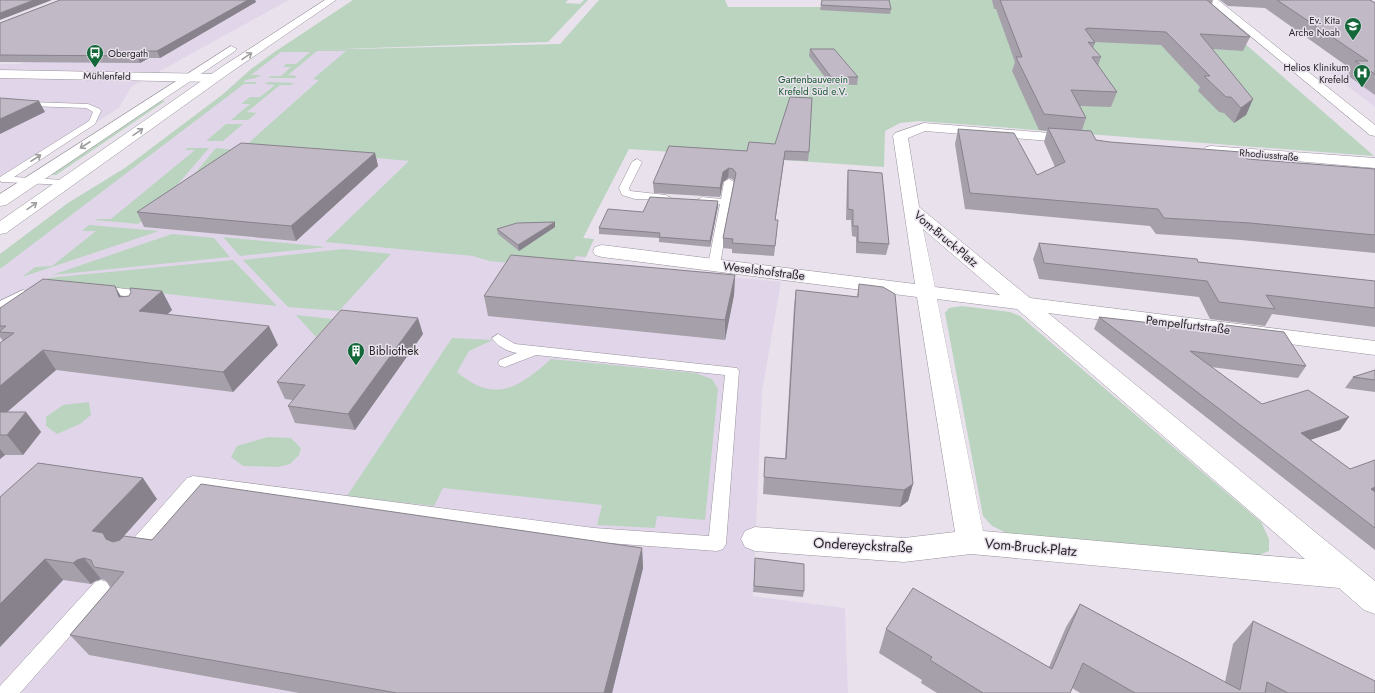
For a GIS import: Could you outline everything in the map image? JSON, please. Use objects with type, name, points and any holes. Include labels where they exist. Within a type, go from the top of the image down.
[{"type":"street","points":[[0,228],[215,78],[331,0]]},
{"type":"street","points":[[1212,0],[1375,132]]},
{"type":"street","points":[[0,201],[241,43]]},
{"type":"street","name":"Mühlenfeld","points":[[0,74],[215,78]]},
{"type":"street","points":[[911,209],[900,136],[924,127],[1093,141]]},
{"type":"street","name":"Rhodiusstraße","points":[[1198,149],[1375,163]]},
{"type":"street","name":"Vom-Bruck-Platz","points":[[911,209],[971,542],[1346,576]]},
{"type":"street","name":"Vom-Bruck-Platz","points":[[911,209],[1375,600]]},
{"type":"street","name":"Weselshofstraße","points":[[602,251],[925,290]]},
{"type":"street","points":[[925,290],[1025,304]]},
{"type":"street","name":"Pempelfurtstraße","points":[[1025,304],[1375,348]]},
{"type":"street","name":"Ondereyckstraße","points":[[755,539],[904,550],[971,542]]},
{"type":"lane","points":[[0,103],[88,106],[96,111],[92,122],[2,179]]},
{"type":"lane","points":[[638,162],[624,188],[625,193],[634,196],[673,198]]},
{"type":"lane","points":[[2,179],[64,183]]},
{"type":"lane","points":[[714,265],[729,182]]},
{"type":"lane","points":[[696,200],[726,202]]},
{"type":"lane","points":[[91,289],[130,293],[134,311]]},
{"type":"lane","points":[[0,306],[31,290]]},
{"type":"lane","points":[[130,554],[193,482],[594,535],[717,544],[732,370],[512,348],[498,338]]},
{"type":"lane","points":[[505,363],[535,350]]},
{"type":"lane","points":[[7,693],[100,588]]},
{"type":"shaded area","points":[[168,0],[289,0],[131,87],[119,108],[0,183],[0,64],[20,64],[109,24]]},
{"type":"shaded area","points":[[354,48],[249,143],[619,168],[583,238],[594,239],[583,262],[781,282],[762,392],[753,596],[845,608],[848,693],[0,693],[0,254],[68,203],[125,168],[222,95],[250,70],[276,51]]},
{"type":"shaded area","name":"Helios Klinikum Krefeld","points":[[1321,66],[1375,69],[1375,107]]},
{"type":"green space","name":"Gartenbauverein Krefeld Süd e.V.","points":[[353,0],[568,0],[565,3],[580,4],[584,0],[588,0],[548,42],[312,50],[560,44],[599,0],[725,0],[728,7],[829,7],[856,0],[1126,0],[1227,28],[1374,156],[919,121],[900,123],[885,131],[884,167],[629,149],[583,238],[594,239],[586,257],[576,256],[571,268],[489,261],[473,256],[325,242],[409,161],[245,146],[319,80],[313,79],[346,51],[317,51],[288,75],[297,76],[295,78],[268,78],[271,76],[281,76],[291,67],[283,67],[286,64],[296,64],[310,52],[281,52],[251,75],[261,75],[243,82],[257,82],[255,84],[244,84],[0,269],[0,254],[68,203],[125,168],[222,95],[250,70],[276,51]]},
{"type":"green space","points":[[268,82],[294,83],[291,85],[280,85],[247,112],[257,113],[248,120],[231,120],[250,104],[241,104],[250,97],[260,97],[275,85],[265,84]]},
{"type":"green space","points":[[160,101],[165,101],[56,175],[50,175]]},
{"type":"green space","points":[[226,124],[243,124],[223,141],[206,141]]},
{"type":"green space","points":[[187,148],[209,148],[154,212],[138,224],[95,220],[111,219],[195,150],[185,150]]},
{"type":"green space","points":[[216,148],[248,151],[167,207]]},
{"type":"green space","points":[[89,225],[159,231],[22,277],[35,267],[52,266],[96,231],[82,231]]},
{"type":"green space","points":[[172,234],[214,238],[230,257],[52,275]]},
{"type":"green space","points":[[223,237],[327,247],[240,256]]},
{"type":"green space","points":[[343,249],[391,254],[339,311],[288,307],[243,260]]},
{"type":"green space","points":[[233,260],[277,306],[50,281],[47,278]]},
{"type":"green space","points":[[962,306],[1010,312],[1020,316],[1261,522],[1269,539],[1269,551],[1252,558],[1013,536],[992,526],[983,516],[945,313],[949,308]]},
{"type":"green space","points":[[296,315],[333,319],[316,337]]},
{"type":"green space","points":[[452,338],[493,340],[469,351],[457,372],[470,382],[483,388],[495,390],[517,384],[528,378],[551,359],[695,373],[712,379],[718,389],[705,520],[657,516],[655,528],[597,525],[602,505],[443,488],[434,506],[347,496]]},
{"type":"green space","points":[[89,402],[91,415],[80,424],[57,434],[46,426],[46,417],[63,405]]},
{"type":"green space","points":[[268,437],[291,438],[301,448],[299,455],[290,464],[278,467],[243,466],[231,457],[237,446]]},
{"type":"building","points":[[0,0],[34,0],[0,13]]},
{"type":"building","points":[[60,0],[248,0],[157,51],[147,51],[137,56],[0,55],[0,23]]},
{"type":"building","points":[[822,0],[889,0],[891,9],[821,5]]},
{"type":"building","points":[[1000,0],[1207,0],[1250,37],[1200,34],[1253,99],[1241,108],[1231,97],[1226,97],[1204,76],[1210,76],[1166,32],[1087,28],[1088,29],[1085,29],[1095,43],[1088,42],[1101,57],[1092,57],[1117,92],[1071,90],[1086,118],[1044,114],[1016,57],[1022,57]]},
{"type":"building","points":[[1277,0],[1370,0],[1375,3],[1375,74],[1355,61],[1368,61]]},
{"type":"building","points":[[810,49],[834,49],[858,77],[831,77]]},
{"type":"building","points":[[790,97],[812,98],[809,152],[785,151],[775,220],[778,220],[775,246],[732,243],[733,239],[723,238],[736,173],[733,169],[729,168],[723,172],[720,188],[653,183],[669,146],[747,151],[749,142],[775,144]]},
{"type":"building","points":[[0,98],[39,101],[0,119]]},
{"type":"building","points":[[1048,128],[1091,131],[1096,140],[1110,142],[1241,152],[1247,159],[1375,169],[1375,235],[1250,223],[1164,218],[1158,209],[970,193],[958,129],[1014,133],[1037,175],[1065,162]]},
{"type":"building","points":[[241,143],[375,153],[291,226],[137,212]]},
{"type":"building","points":[[848,170],[882,173],[889,244],[858,242],[858,226],[853,226],[853,210],[848,209]]},
{"type":"building","points":[[650,197],[718,201],[710,241],[659,237],[660,233],[599,228],[608,209],[643,212]]},
{"type":"building","points":[[555,222],[518,245],[497,229],[517,223]]},
{"type":"building","points":[[1039,243],[1197,259],[1198,262],[1375,281],[1375,308],[1266,295],[1275,309],[1219,302],[1207,281],[1044,263]]},
{"type":"building","points":[[511,255],[735,275],[725,320],[484,296]]},
{"type":"building","points":[[43,279],[115,286],[119,297],[129,296],[131,292],[130,288],[162,291],[139,311],[269,326],[223,372],[43,350],[0,386],[0,343],[14,333],[0,332],[6,326],[0,326],[0,308]]},
{"type":"building","points":[[859,284],[883,287],[895,294],[913,484],[904,490],[764,477],[765,457],[786,459],[796,290],[858,297]]},
{"type":"building","name":"Bibliothek","points":[[341,310],[418,318],[348,414],[288,406],[305,385],[277,382]]},
{"type":"building","points":[[1099,317],[1230,332],[1226,325],[1284,332],[1306,366],[1190,351],[1262,404],[1308,390],[1349,417],[1301,433],[1350,469],[1375,460],[1375,487],[1371,489],[1375,492],[1375,528]]},
{"type":"building","points":[[1375,370],[1375,380],[1353,377]]},
{"type":"building","points":[[0,412],[26,412],[7,435],[0,435]]},
{"type":"building","points":[[38,463],[143,478],[92,531],[103,533],[106,539],[113,542],[120,540],[124,536],[152,540],[201,484],[642,548],[604,693],[397,693],[70,635],[124,572],[94,567],[91,560],[84,558],[73,563],[45,559],[0,604],[0,497]]},
{"type":"building","points":[[755,558],[804,564],[804,591],[754,586]]},
{"type":"building","points":[[913,588],[1052,669],[1080,604],[1240,690],[1253,621],[1375,681],[1375,693],[1288,693],[1267,682],[1265,693],[1135,693],[1083,663],[1070,693],[983,693],[930,660],[932,657],[886,629]]},
{"type":"place","name":"Ev. Kita Arche Noah","points":[[1353,41]]},
{"type":"place","name":"Obergath","points":[[95,68]]},
{"type":"place","name":"Helios Klinikum Krefeld","points":[[1362,88]]},
{"type":"place","name":"Bibliothek","points":[[356,366]]}]
